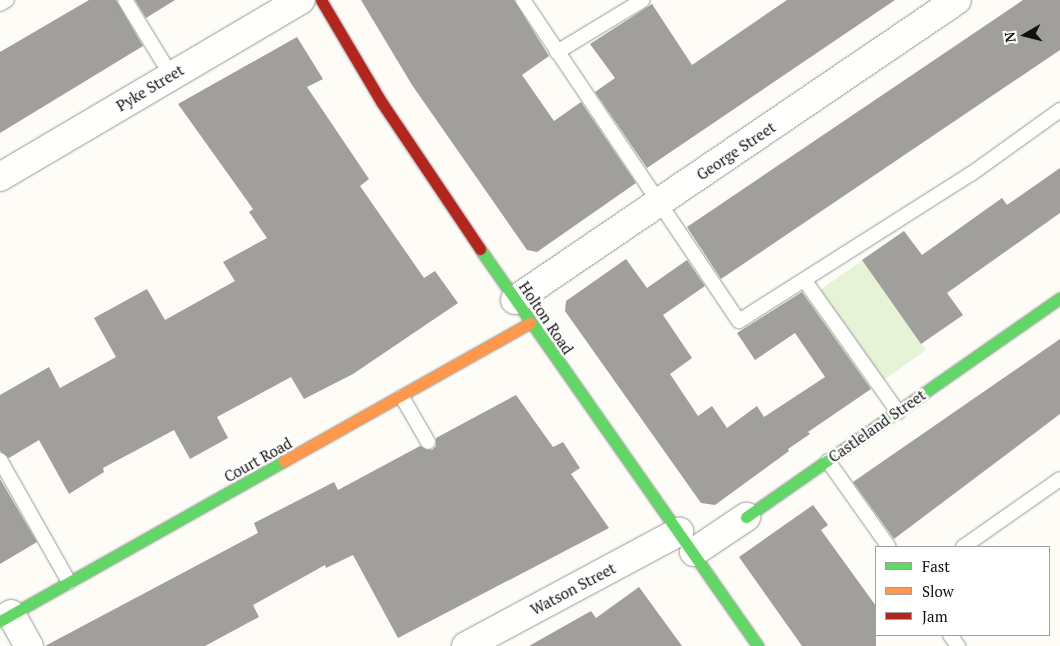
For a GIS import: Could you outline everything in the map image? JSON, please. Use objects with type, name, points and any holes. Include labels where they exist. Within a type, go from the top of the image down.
[{"type":"street","name":"Pyke Street","points":[[0,177],[301,0]]},
{"type":"street","name":"Holton Road","points":[[321,0],[382,103],[530,323],[758,646]]},
{"type":"street","name":"George Street","points":[[515,300],[957,0]]},
{"type":"street","name":"Castleland Street","points":[[686,542],[746,517],[1060,298]]},
{"type":"street","name":"Court Road","points":[[6,618],[402,397],[530,323]]},
{"type":"street","name":"Watson Street","points":[[475,644],[686,542]]},
{"type":"street","points":[[6,618],[29,646]]},
{"type":"lane","points":[[0,4],[7,0]]},
{"type":"lane","points":[[125,0],[171,75]]},
{"type":"lane","points":[[523,0],[558,52],[654,207],[739,321],[805,281],[971,174],[1060,110]]},
{"type":"lane","points":[[558,52],[643,0]]},
{"type":"lane","points":[[805,281],[898,412]]},
{"type":"lane","points":[[402,397],[428,442]]},
{"type":"lane","points":[[0,460],[69,582]]},
{"type":"lane","points":[[828,460],[888,546]]},
{"type":"lane","points":[[964,546],[1060,479]]},
{"type":"green space","points":[[863,260],[926,350],[883,380],[820,290]]},
{"type":"building","points":[[89,0],[116,0],[143,46],[0,133],[0,52]]},
{"type":"building","points":[[135,0],[175,0],[146,18]]},
{"type":"building","points":[[361,0],[514,0],[549,56],[522,75],[554,121],[581,102],[636,183],[537,252],[527,250],[412,85]]},
{"type":"building","points":[[787,0],[895,0],[647,168],[595,92],[615,78],[590,44],[652,4],[692,65]]},
{"type":"building","points":[[1023,0],[1060,0],[1060,50],[721,279],[687,227]]},
{"type":"building","points":[[297,37],[323,79],[307,87],[369,179],[360,186],[424,278],[435,271],[458,303],[353,374],[304,399],[291,377],[217,417],[228,438],[190,459],[174,430],[103,468],[104,472],[69,494],[39,440],[9,458],[0,451],[0,395],[49,367],[60,388],[116,357],[94,318],[147,289],[165,320],[235,281],[223,262],[267,238],[249,212],[253,209],[178,104]]},
{"type":"building","points":[[1060,168],[1060,213],[947,293],[963,315],[921,344],[862,260],[904,231],[922,255],[1002,198],[1007,205]]},
{"type":"building","points":[[626,259],[647,288],[687,260],[705,286],[663,315],[692,358],[670,374],[698,416],[712,406],[727,428],[757,406],[764,417],[825,377],[795,333],[755,360],[737,333],[802,292],[871,389],[808,432],[810,434],[788,449],[789,451],[715,505],[701,503],[565,311],[566,301]]},
{"type":"building","points":[[1060,339],[1060,414],[894,539],[853,482]]},
{"type":"building","points":[[516,395],[553,447],[563,442],[580,468],[571,474],[609,528],[398,638],[353,555],[326,568],[325,565],[253,605],[259,617],[205,646],[45,646],[258,533],[254,523],[334,482],[338,490],[420,446],[432,450],[436,446],[436,438]]},
{"type":"building","points":[[0,479],[37,542],[0,564]]},
{"type":"building","points":[[813,505],[828,525],[821,530],[875,605],[876,646],[802,646],[739,557]]},
{"type":"building","points":[[639,587],[682,646],[529,646],[591,611],[596,618]]},
{"type":"traffic: fast","points":[[480,249],[758,646]]},
{"type":"traffic: fast","points":[[746,517],[1060,298]]},
{"type":"traffic: fast","points":[[0,621],[284,461]]},
{"type":"traffic: slow","points":[[284,461],[530,323]]},
{"type":"traffic: jam","points":[[321,0],[382,103],[480,249]]}]
